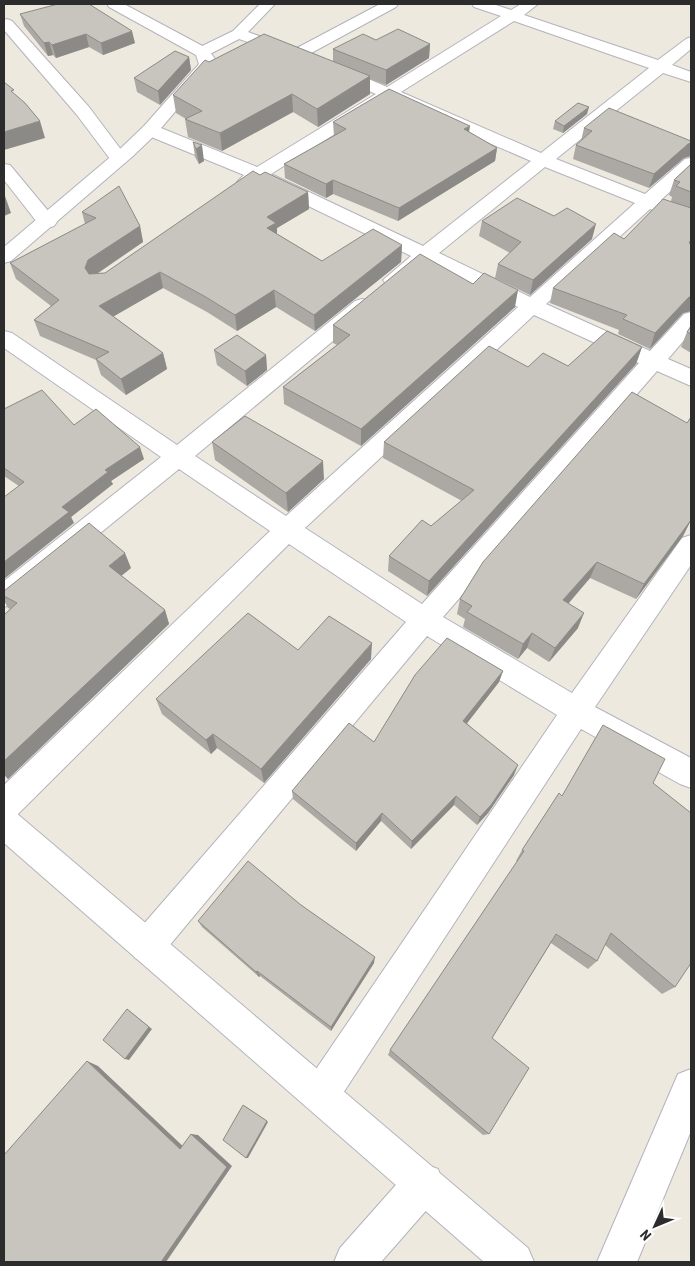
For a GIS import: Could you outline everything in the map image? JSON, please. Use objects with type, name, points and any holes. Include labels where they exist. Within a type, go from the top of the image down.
[{"type":"street","points":[[4,257],[120,159],[150,130],[207,65],[207,59],[202,52],[114,4]]},
{"type":"street","points":[[202,52],[238,34],[268,4]]},
{"type":"street","points":[[296,54],[392,4]]},
{"type":"street","points":[[479,4],[691,77]]},
{"type":"street","points":[[233,190],[531,4]]},
{"type":"street","points":[[5,23],[24,20]]},
{"type":"street","points":[[5,23],[83,111],[120,159]]},
{"type":"street","points":[[238,34],[296,54],[543,160],[691,219]]},
{"type":"street","points":[[4,596],[178,457],[424,254],[691,42]]},
{"type":"street","points":[[150,130],[257,174],[532,306],[691,378]]},
{"type":"street","points":[[4,806],[288,529],[691,163]]},
{"type":"street","points":[[4,169],[47,222]]},
{"type":"street","points":[[147,946],[424,620],[691,319]]},
{"type":"street","points":[[4,338],[178,457],[424,620],[576,711],[691,774]]},
{"type":"street","points":[[320,1094],[576,711],[691,545]]},
{"type":"street","points":[[4,823],[514,1262]]},
{"type":"street","points":[[617,1262],[691,1087]]},
{"type":"street","points":[[354,1262],[424,1183]]},
{"type":"building","points":[[58,4],[89,4],[132,31],[101,43],[86,34],[52,45],[49,42],[44,43],[20,14]]},
{"type":"building","points":[[398,29],[430,44],[386,70],[333,49],[363,34],[376,40]]},
{"type":"building","points":[[264,34],[370,76],[317,109],[292,94],[220,133],[185,119],[202,111],[173,95],[205,60],[209,62]]},
{"type":"building","points":[[175,51],[189,57],[158,91],[134,78]]},
{"type":"building","points":[[4,82],[14,90],[11,91],[25,103],[40,121],[4,132]]},
{"type":"building","points":[[389,89],[470,126],[464,129],[497,148],[399,208],[333,180],[326,184],[284,164],[346,129],[333,122]]},
{"type":"building","points":[[578,103],[589,107],[564,126],[555,121]]},
{"type":"building","points":[[609,108],[691,141],[691,143],[654,174],[576,145],[592,131],[584,128]]},
{"type":"building","points":[[193,142],[202,145],[196,149]]},
{"type":"building","points":[[691,164],[691,192],[676,186],[680,182],[674,180]]},
{"type":"building","points":[[253,171],[260,175],[265,172],[308,192],[267,217],[276,223],[267,228],[322,261],[373,229],[402,245],[314,315],[274,290],[235,315],[160,272],[99,306],[163,353],[121,379],[96,359],[109,352],[34,320],[59,300],[10,263],[96,218],[82,212],[119,186],[140,226],[88,260],[85,268],[89,274],[105,273]]},
{"type":"building","points":[[517,198],[554,216],[567,208],[596,224],[533,280],[498,264],[521,242],[482,221]]},
{"type":"building","points":[[663,199],[691,208],[691,240],[689,243],[691,244],[691,297],[655,333],[623,319],[627,315],[553,288],[614,233],[624,239]]},
{"type":"building","points":[[420,254],[473,284],[484,273],[518,290],[361,429],[283,387],[350,335],[333,325]]},
{"type":"building","points":[[691,326],[691,334],[687,332]]},
{"type":"building","points":[[607,331],[642,347],[429,581],[389,556],[422,520],[431,526],[474,490],[384,442],[489,346],[528,367],[543,353],[568,366]]},
{"type":"building","points":[[237,335],[266,355],[245,371],[214,350]]},
{"type":"building","points":[[42,390],[74,425],[96,409],[140,447],[105,470],[108,472],[62,507],[69,512],[4,562],[4,497],[24,482],[4,468],[4,409]]},
{"type":"building","points":[[632,392],[687,423],[691,417],[691,520],[644,584],[597,562],[563,600],[584,613],[555,648],[532,633],[523,644],[467,612],[472,606],[460,599],[483,562]]},
{"type":"building","points":[[245,416],[323,461],[286,493],[212,442]]},
{"type":"building","points":[[89,523],[125,553],[109,566],[165,610],[4,761],[4,615],[17,603],[4,596],[4,591]]},
{"type":"building","points":[[248,613],[298,650],[329,616],[372,643],[261,769],[213,734],[206,740],[156,699]]},
{"type":"building","points":[[447,638],[503,671],[463,721],[518,765],[491,805],[480,817],[456,796],[412,841],[382,813],[356,843],[292,791],[349,723],[374,742],[415,675]]},
{"type":"building","points":[[603,725],[665,759],[653,783],[691,813],[691,963],[675,987],[611,933],[597,961],[556,934],[492,1038],[529,1068],[489,1134],[390,1050],[524,851],[522,850],[559,793],[562,796]]},
{"type":"building","points":[[248,861],[301,905],[375,957],[331,1027],[256,972],[198,921]]},
{"type":"building","points":[[127,1009],[149,1027],[125,1059],[103,1040]]},
{"type":"building","points":[[87,1061],[180,1149],[191,1134],[227,1167],[161,1262],[4,1262],[4,1155]]},
{"type":"building","points":[[243,1105],[267,1121],[246,1158],[223,1140]]}]
